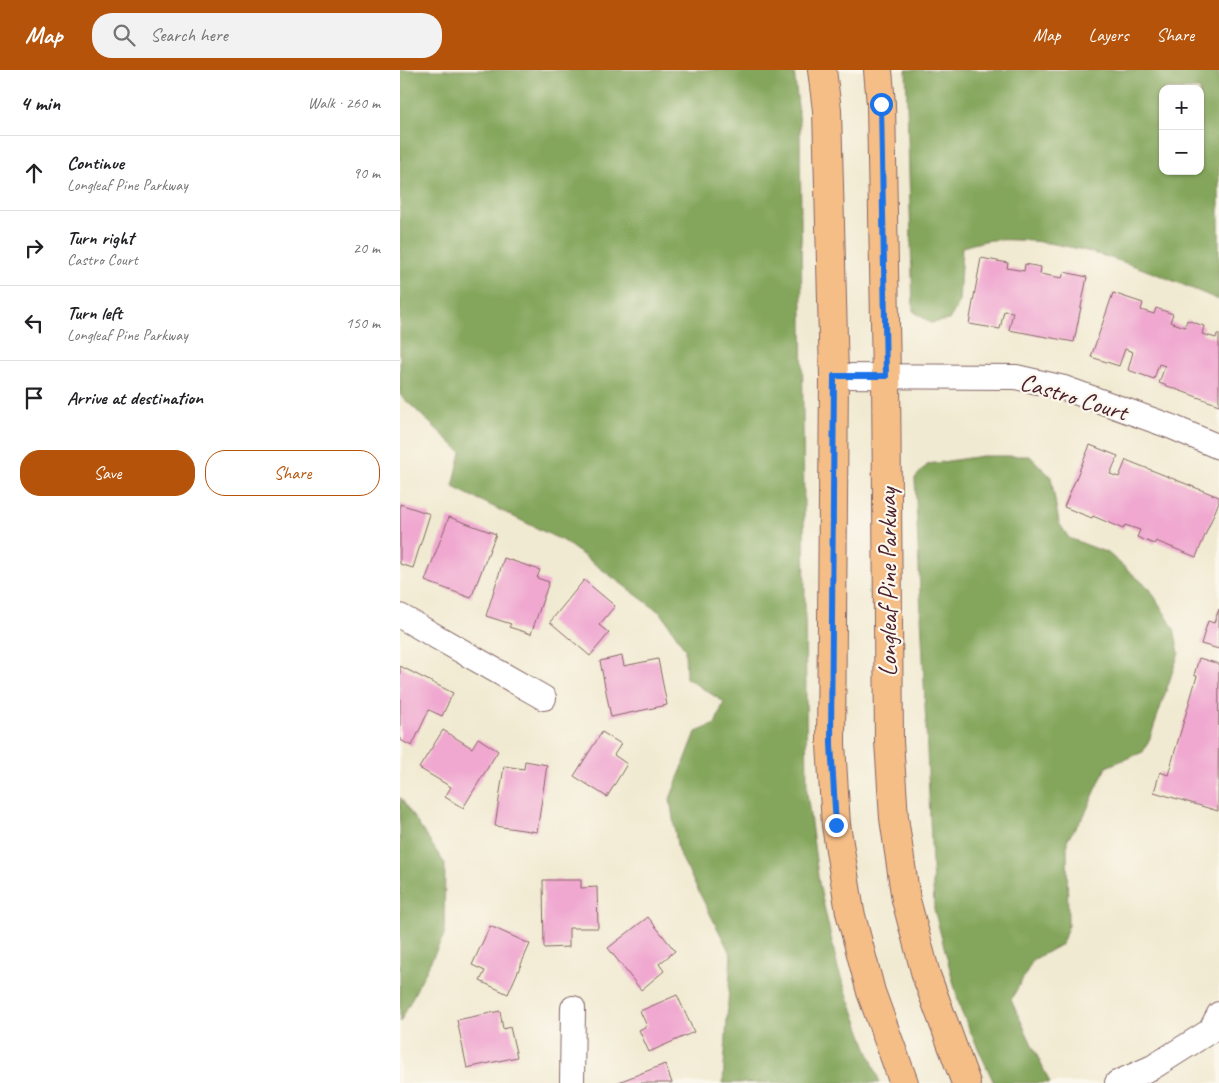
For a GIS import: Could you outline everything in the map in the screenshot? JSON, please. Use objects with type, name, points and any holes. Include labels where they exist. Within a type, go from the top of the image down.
[{"type":"main road","points":[[822,70],[827,110],[834,376],[831,744],[836,825],[850,912],[857,939],[871,992],[904,1083]]},
{"type":"main road","name":"Longleaf Pine Parkway","points":[[878,70],[881,104],[886,376],[889,742],[894,818],[906,900],[926,975],[966,1083]]},
{"type":"street","name":"Castro Court","points":[[834,376],[1016,377],[1064,388],[1172,427],[1219,447]]},
{"type":"street","points":[[400,616],[544,698]]},
{"type":"street","points":[[572,1083],[574,1008]]},
{"type":"street","points":[[1117,1083],[1153,1067],[1210,1031],[1219,1014]]},
{"type":"green space","points":[[400,70],[794,70],[800,124],[807,793],[819,883],[838,969],[880,1083],[723,1083],[731,955],[678,851],[670,799],[696,732],[715,724],[724,702],[686,678],[685,649],[662,614],[565,542],[453,487],[461,452],[400,395]]},
{"type":"green space","points":[[906,70],[1219,70],[1219,300],[1165,277],[1080,249],[1022,240],[992,240],[962,247],[959,303],[949,320],[931,323],[913,311]]},
{"type":"green space","points":[[982,456],[1030,456],[1051,477],[1059,523],[1069,538],[1108,553],[1150,589],[1174,629],[1179,653],[1150,738],[1143,752],[1106,767],[1085,814],[1067,840],[1068,927],[1062,944],[1033,960],[1011,1000],[1050,1083],[994,1083],[961,1011],[934,909],[915,478],[928,464]]},
{"type":"green space","points":[[400,797],[445,864],[444,935],[400,1022]]},
{"type":"building","points":[[981,258],[1008,263],[1007,268],[1024,271],[1025,264],[1041,267],[1040,274],[1062,278],[1064,272],[1087,277],[1074,342],[1009,330],[1013,312],[1004,311],[1000,329],[969,324]]},
{"type":"building","points":[[1113,293],[1143,303],[1141,310],[1154,314],[1156,308],[1173,314],[1170,322],[1185,327],[1187,320],[1204,326],[1202,334],[1216,338],[1217,334],[1219,334],[1219,405],[1159,383],[1165,366],[1159,364],[1154,379],[1128,370],[1133,352],[1125,349],[1119,366],[1091,357]]},
{"type":"building","points":[[1090,445],[1118,456],[1110,474],[1119,477],[1126,460],[1219,497],[1219,502],[1196,557],[1156,541],[1154,544],[1137,537],[1140,530],[1125,525],[1123,529],[1093,516],[1092,518],[1064,507]]},
{"type":"building","points":[[400,504],[430,514],[413,568],[400,564]]},
{"type":"building","points":[[449,517],[496,534],[471,598],[425,581]]},
{"type":"building","points":[[504,558],[540,570],[537,578],[549,582],[531,634],[509,627],[511,624],[486,616]]},
{"type":"building","points":[[584,580],[615,606],[599,625],[609,633],[590,656],[550,622]]},
{"type":"building","points":[[1219,609],[1219,649],[1201,644],[1208,621],[1214,623]]},
{"type":"building","points":[[622,656],[624,666],[658,659],[667,705],[611,717],[600,661]]},
{"type":"building","points":[[1199,658],[1219,664],[1218,811],[1154,792],[1160,772],[1168,775],[1197,676],[1194,675]]},
{"type":"building","points":[[400,666],[453,693],[442,716],[429,710],[412,746],[400,740]]},
{"type":"building","points":[[443,730],[472,748],[478,738],[498,751],[463,808],[445,797],[451,787],[419,768]]},
{"type":"building","points":[[602,732],[621,744],[614,755],[627,764],[607,797],[574,776]]},
{"type":"building","points":[[525,761],[547,765],[537,832],[495,826],[504,766],[524,769]]},
{"type":"building","points":[[543,880],[581,880],[581,888],[597,887],[598,928],[569,928],[569,947],[544,948]]},
{"type":"building","points":[[648,917],[675,951],[659,964],[664,971],[641,990],[608,948]]},
{"type":"building","points":[[490,926],[530,944],[508,994],[480,981],[485,971],[472,965]]},
{"type":"building","points":[[677,995],[694,1032],[649,1052],[639,1030],[647,1026],[640,1011]]},
{"type":"building","points":[[500,1011],[503,1029],[510,1027],[517,1057],[467,1068],[457,1020]]},
{"type":"building","points":[[665,1064],[672,1083],[616,1083]]},
{"type":"route","points":[[836,825],[831,744],[834,376],[886,376],[881,104]]}]
